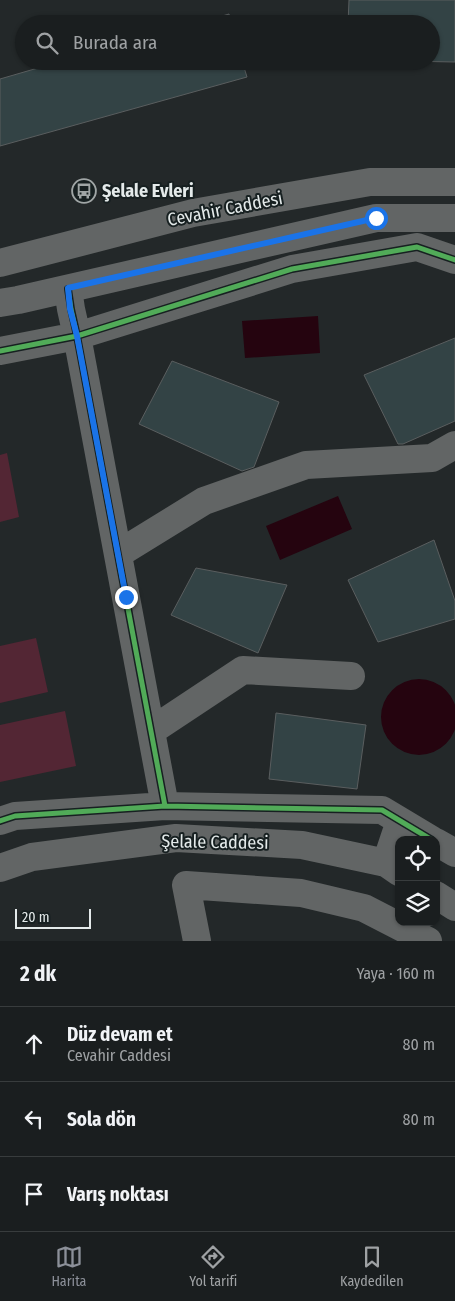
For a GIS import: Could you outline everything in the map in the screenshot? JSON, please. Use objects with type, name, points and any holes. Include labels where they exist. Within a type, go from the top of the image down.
[{"type":"street","name":"Cevahir Caddesi","points":[[0,263],[193,213],[370,182],[455,182]]},
{"type":"street","points":[[0,303],[376,218],[455,218]]},
{"type":"street","points":[[0,352],[77,336],[292,269],[417,247],[455,260]]},
{"type":"street","points":[[68,288],[70,309],[77,336],[165,806]]},
{"type":"street","points":[[118,554],[204,501],[306,465],[432,458],[455,445]]},
{"type":"street","points":[[151,731],[243,670],[351,676]]},
{"type":"street","points":[[0,821],[16,816],[165,806],[382,810],[425,836]]},
{"type":"street","points":[[392,868],[400,821]]},
{"type":"street","name":"Şelale Caddesi","points":[[0,868],[32,857],[176,838],[302,845],[392,868]]},
{"type":"street","points":[[440,844],[455,853]]},
{"type":"street","points":[[197,941],[186,884],[301,893],[364,908],[428,941]]},
{"type":"street","points":[[440,898],[455,907]]},
{"type":"shaded area","points":[[318,316],[320,353],[245,358],[242,321]]},
{"type":"shaded area","points":[[7,453],[19,517],[0,522],[0,455]]},
{"type":"shaded area","points":[[338,496],[352,529],[280,560],[266,526]]},
{"type":"shaded area","points":[[36,638],[48,692],[0,703],[0,646]]},
{"type":"shaded area","points":[[419,679],[434,682],[446,690],[454,702],[456,724],[454,732],[446,744],[434,752],[419,755],[404,752],[392,744],[384,732],[381,717],[384,702],[392,690],[404,682]]},
{"type":"shaded area","points":[[65,711],[76,766],[0,782],[0,725]]},
{"type":"building","points":[[349,0],[455,0],[455,62],[440,62],[440,15],[348,15]]},
{"type":"building","points":[[31,70],[245,70],[247,77],[0,146],[0,79]]},
{"type":"building","points":[[455,338],[455,421],[403,444],[398,444],[364,375]]},
{"type":"building","points":[[172,361],[279,402],[254,467],[242,471],[139,424]]},
{"type":"building","points":[[434,540],[455,601],[455,619],[378,642],[348,580]]},
{"type":"building","points":[[196,568],[287,585],[258,653],[171,615]]},
{"type":"building","points":[[276,713],[366,725],[357,789],[269,779]]},
{"type":"cycle path","points":[[0,351],[77,336],[292,269],[417,247],[455,260]]},
{"type":"cycle path","points":[[68,289],[165,806]]},
{"type":"cycle path","points":[[0,821],[15,816],[165,806],[382,810],[425,836]]},
{"type":"place","name":"Şelale Evleri","points":[[84,191]]},
{"type":"route","points":[[126,597],[77,336],[70,309],[68,288],[376,218]]}]
